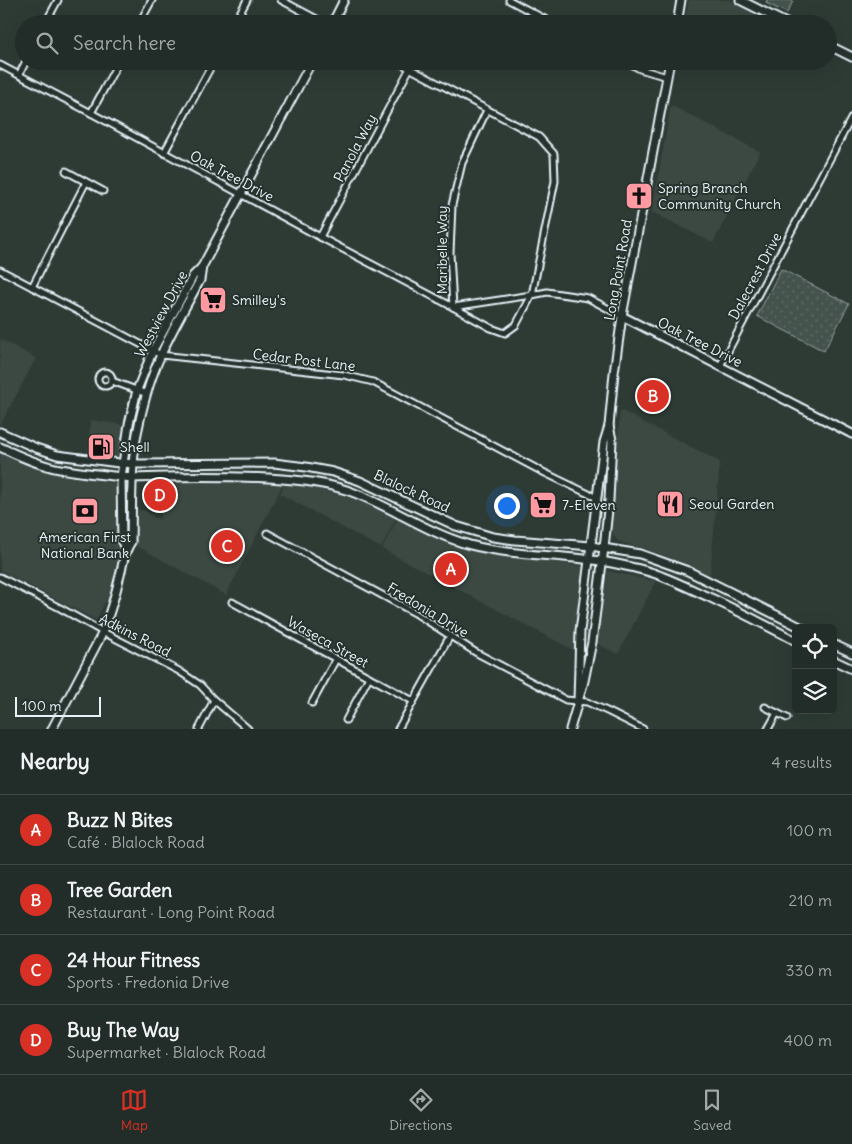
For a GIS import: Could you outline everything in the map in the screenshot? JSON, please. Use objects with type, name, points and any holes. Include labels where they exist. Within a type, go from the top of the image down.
[{"type":"main road","points":[[336,15],[344,0]]},
{"type":"main road","points":[[678,15],[681,0]]},
{"type":"main road","points":[[740,0],[770,15]]},
{"type":"main road","points":[[837,50],[852,57]]},
{"type":"main road","name":"Westview Drive","points":[[126,550],[122,542],[121,477],[129,424],[137,390],[153,350],[193,276],[202,267],[307,70]]},
{"type":"main road","name":"Long Point Road","points":[[578,701],[580,631],[605,441],[609,426],[622,316],[668,70]]},
{"type":"main road","name":"Westview Drive","points":[[52,729],[108,617],[126,550],[131,542],[132,478],[138,425],[161,355],[200,280],[202,267]]},
{"type":"main road","name":"Oak Tree Drive","points":[[622,316],[852,434]]},
{"type":"main road","name":"Long Point Road","points":[[570,729],[584,681],[592,642],[609,500],[612,440],[609,426]]},
{"type":"main road","name":"Blalock Road","points":[[0,432],[57,455],[123,464],[274,463],[332,472],[360,481],[456,526],[493,537],[591,546],[640,554],[688,571],[794,624]]},
{"type":"main road","name":"Blalock Road","points":[[0,447],[54,468],[121,477],[230,476],[305,480],[356,493],[428,529],[450,538],[492,550],[515,554],[589,560],[657,574],[792,639]]},
{"type":"main road","points":[[31,460],[36,448]]},
{"type":"main road","points":[[230,476],[233,464]]},
{"type":"main road","points":[[305,480],[306,467]]},
{"type":"main road","points":[[404,516],[411,504]]},
{"type":"main road","points":[[492,550],[493,537]]},
{"type":"main road","points":[[693,590],[700,577]]},
{"type":"main road","points":[[758,622],[765,609]]},
{"type":"main road","points":[[837,646],[852,653]]},
{"type":"main road","points":[[837,662],[852,670]]},
{"type":"street","points":[[50,15],[58,0]]},
{"type":"street","points":[[144,15],[152,0]]},
{"type":"street","points":[[239,15],[247,0]]},
{"type":"street","points":[[281,0],[309,15]]},
{"type":"street","points":[[509,0],[537,15]]},
{"type":"street","name":"Oak Tree Drive","points":[[0,65],[491,328],[505,333],[516,325],[532,295]]},
{"type":"street","points":[[18,75],[21,70]]},
{"type":"street","points":[[91,113],[114,70]]},
{"type":"street","points":[[164,153],[209,70]]},
{"type":"street","name":"Panola Way","points":[[320,237],[409,70]]},
{"type":"street","points":[[414,70],[539,137],[554,154],[555,181],[532,295]]},
{"type":"street","points":[[643,70],[667,77]]},
{"type":"street","name":"Maribelle Way","points":[[453,307],[450,253],[452,205],[462,162],[488,110]]},
{"type":"street","name":"Dalecrest Drive","points":[[720,366],[852,117]]},
{"type":"street","points":[[66,171],[102,190]]},
{"type":"street","points":[[32,287],[86,182]]},
{"type":"street","name":"Cedar Post Lane","points":[[0,270],[161,355],[344,375],[373,382],[541,471],[597,498]]},
{"type":"street","name":"Oak Tree Drive","points":[[453,307],[547,292],[588,298],[622,316]]},
{"type":"street","points":[[112,381],[147,394]]},
{"type":"street","name":"Fredonia Drive","points":[[267,533],[415,612],[475,652],[566,700],[587,702],[643,729]]},
{"type":"street","name":"Adkins Road","points":[[0,577],[179,671],[200,685],[214,700],[248,729]]},
{"type":"street","name":"Waseca Street","points":[[232,602],[413,701]]},
{"type":"street","points":[[398,729],[450,636]]},
{"type":"street","points":[[312,703],[336,659]]},
{"type":"street","points":[[346,720],[369,677]]},
{"type":"street","points":[[199,729],[214,700]]},
{"type":"street","points":[[765,707],[787,718]]},
{"type":"street","points":[[768,729],[777,713]]},
{"type":"shaded area","points":[[689,0],[730,0],[755,12],[754,15],[686,15]]},
{"type":"shaded area","points":[[767,0],[793,1],[787,13],[766,3]]},
{"type":"shaded area","points":[[671,105],[760,152],[713,243],[652,212],[634,309]]},
{"type":"shaded area","points":[[781,269],[849,304],[824,351],[757,316]]},
{"type":"shaded area","points":[[0,339],[36,358],[0,426]]},
{"type":"shaded area","points":[[620,410],[720,462],[710,576],[689,565],[618,541],[611,532]]},
{"type":"shaded area","points":[[91,420],[124,425],[120,458],[87,455]]},
{"type":"shaded area","points":[[0,453],[69,476],[118,485],[118,558],[111,591],[96,620],[0,570]]},
{"type":"shaded area","points":[[178,481],[283,484],[226,595],[135,545],[138,510],[146,511],[159,519]]},
{"type":"shaded area","points":[[285,483],[324,490],[360,501],[396,518],[381,548],[280,494]]},
{"type":"shaded area","points":[[398,518],[450,542],[497,555],[584,566],[575,651],[382,549]]},
{"type":"shaded area","points":[[608,571],[656,581],[618,654],[596,643]]},
{"type":"place","name":"Spring Branch Community Church","points":[[639,196]]},
{"type":"place","name":"Smilley's","points":[[213,300]]},
{"type":"place","name":"Tree Garden","points":[[653,396]]},
{"type":"place","name":"Shell","points":[[101,447]]},
{"type":"place","name":"Buy The Way","points":[[160,495]]},
{"type":"place","name":"Seoul Garden","points":[[670,504]]},
{"type":"place","name":"7-Eleven","points":[[543,505]]},
{"type":"place","name":"American First National Bank","points":[[85,511]]},
{"type":"place","name":"24 Hour Fitness","points":[[227,546]]},
{"type":"place","name":"Buzz N Bites","points":[[451,569]]}]
